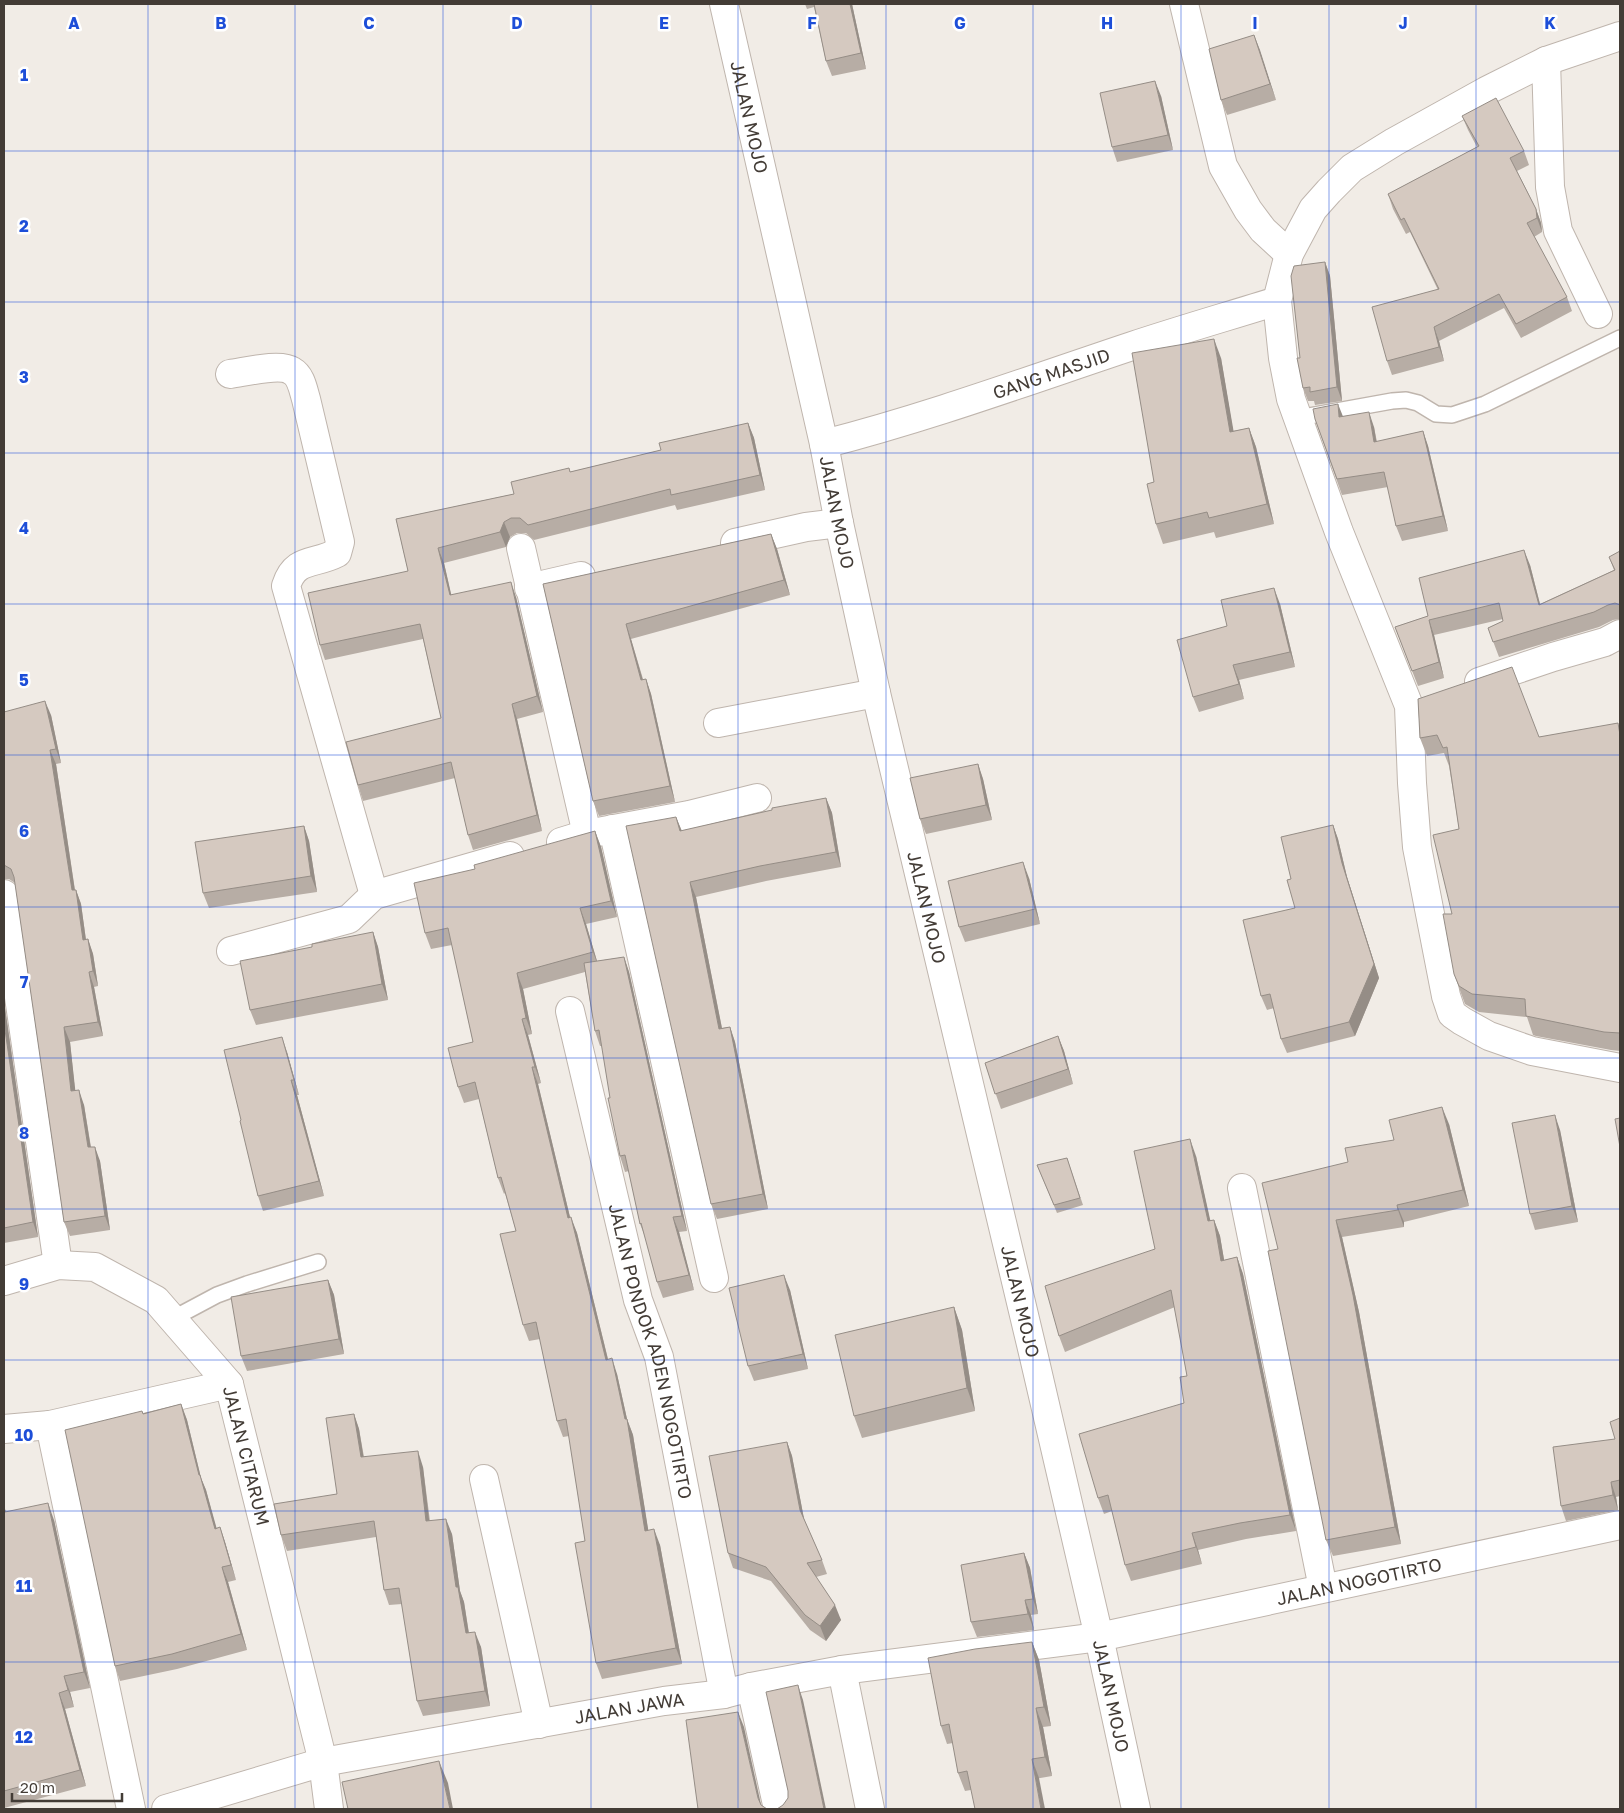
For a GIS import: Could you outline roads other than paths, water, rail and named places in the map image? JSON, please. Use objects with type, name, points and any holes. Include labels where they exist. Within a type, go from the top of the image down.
[{"type":"street","name":"JALAN MOJO","points":[[724,4],[824,444],[876,694],[1099,1637],[1136,1809]]},
{"type":"street","points":[[1184,4],[1223,166],[1248,210],[1263,230],[1289,254]]},
{"type":"street","points":[[1620,36],[1546,61],[1486,91],[1394,142],[1352,168],[1329,190],[1313,209],[1289,254],[1277,301],[1283,358],[1291,399],[1339,532],[1409,706],[1417,847],[1446,996],[1452,1014],[1462,1022],[1489,1036],[1532,1051],[1620,1068]]},
{"type":"street","points":[[1546,61],[1550,187],[1558,231],[1598,314]]},
{"type":"street","name":"GANG MASJID","points":[[824,444],[890,428],[1133,346],[1277,301]]},
{"type":"street","points":[[230,374],[283,368],[293,371],[300,379],[306,399],[340,542],[337,553],[302,565],[292,571],[286,586],[374,895]]},
{"type":"street","points":[[710,548],[806,527],[839,523]]},
{"type":"street","points":[[521,548],[529,588],[600,832],[714,1278]]},
{"type":"street","points":[[529,588],[605,571]]},
{"type":"street","points":[[1409,706],[1553,657],[1604,642],[1620,634]]},
{"type":"street","points":[[718,723],[876,694]]},
{"type":"street","points":[[232,951],[350,920],[374,895],[600,832],[690,815],[757,798]]},
{"type":"street","points":[[4,894],[58,1265]]},
{"type":"street","name":"JALAN PONDOK ADEN NOGOTIRTO","points":[[570,1011],[638,1300],[658,1357],[724,1694]]},
{"type":"street","points":[[1242,1188],[1323,1588]]},
{"type":"street","name":"JALAN CITARUM","points":[[4,1281],[58,1265],[95,1267],[156,1300],[229,1384],[323,1762],[330,1809]]},
{"type":"street","points":[[4,1429],[50,1425],[229,1384]]},
{"type":"street","points":[[50,1425],[131,1809]]},
{"type":"street","points":[[484,1479],[539,1724]]},
{"type":"street","name":"JALAN NOGOTIRTO","points":[[1099,1637],[1620,1525]]},
{"type":"street","name":"JALAN JAWA","points":[[166,1809],[323,1762],[664,1701],[724,1694],[750,1687],[842,1670],[1099,1637]]},
{"type":"street","points":[[842,1670],[870,1809]]},
{"type":"street","points":[[750,1687],[778,1809]]},
{"type":"lane","points":[[1298,418],[1406,400],[1418,403],[1436,414],[1452,415],[1485,404],[1620,338]]},
{"type":"lane","points":[[172,1319],[217,1296],[247,1284],[318,1262]]}]
